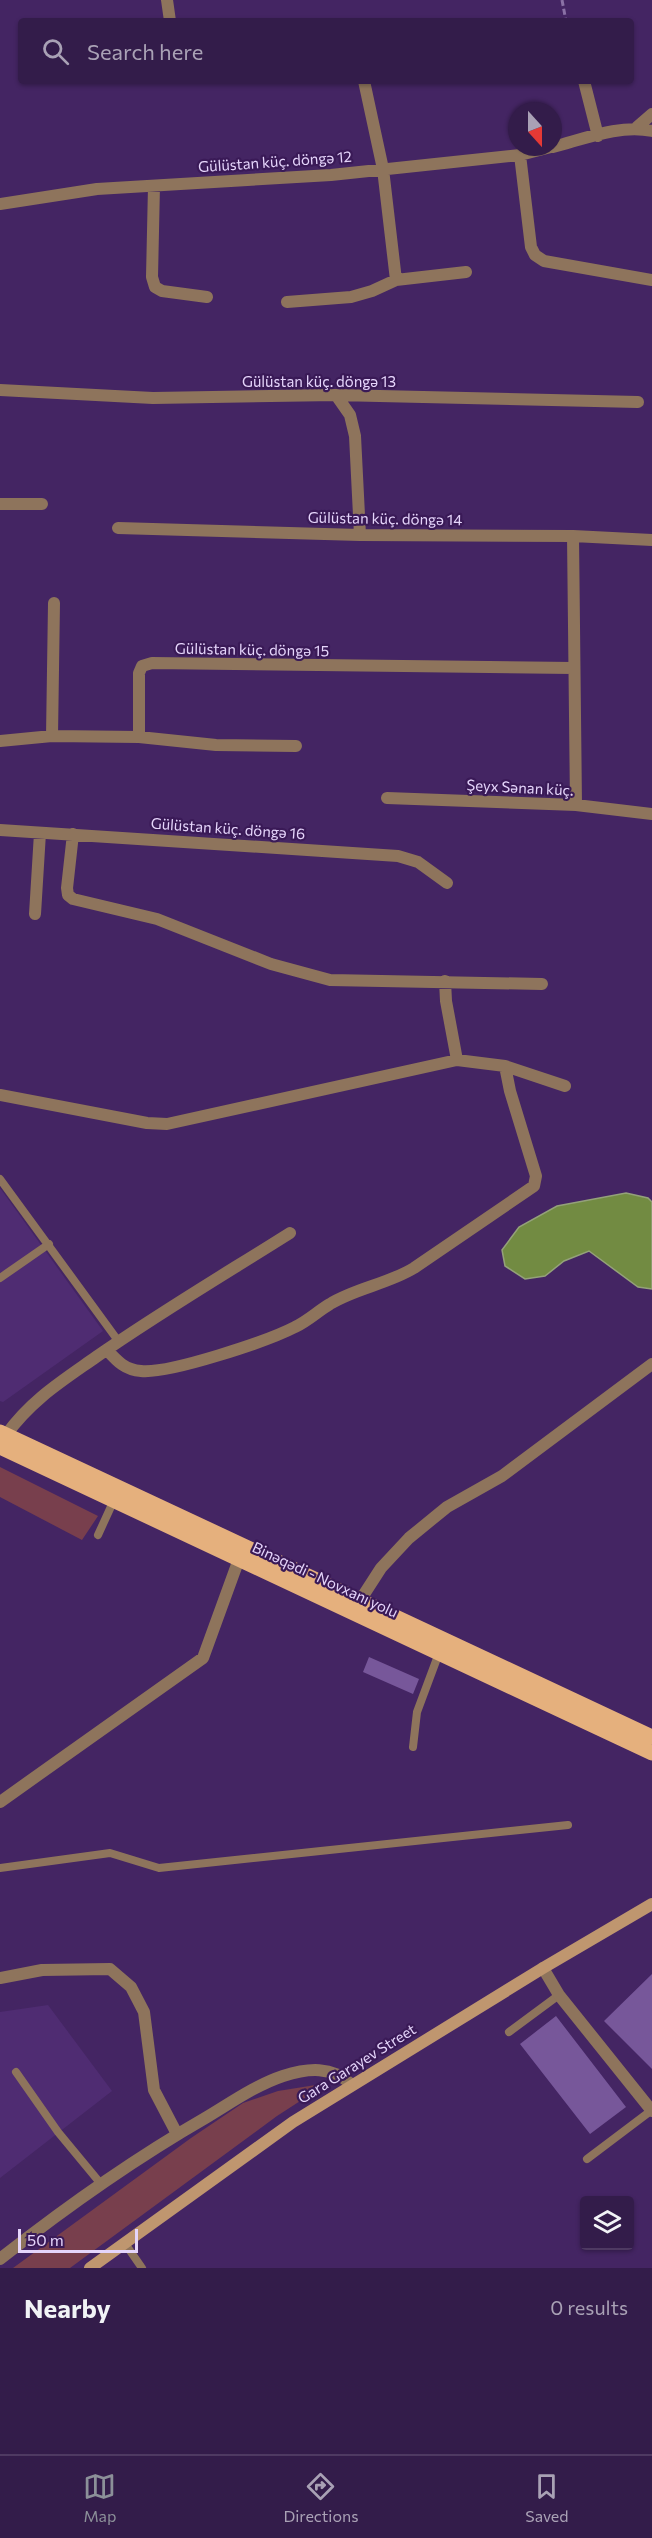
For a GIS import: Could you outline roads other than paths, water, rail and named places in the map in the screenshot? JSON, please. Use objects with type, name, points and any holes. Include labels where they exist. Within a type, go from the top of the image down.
[{"type":"main road","name":"Binəqədi - Novxanı yolu","points":[[2,1438],[114,1500],[652,1754]]},
{"type":"main road","points":[[2,1438],[361,1599],[652,1737]]},
{"type":"street","points":[[168,0],[170,18]]},
{"type":"street","points":[[365,84],[383,169],[396,280]]},
{"type":"street","points":[[585,84],[598,136]]},
{"type":"street","points":[[637,127],[652,114]]},
{"type":"street","name":"Gülüstan küç. döngə 12","points":[[562,145],[637,127],[652,130]]},
{"type":"street","name":"Gülüstan küç. döngə 12","points":[[0,204],[97,189],[331,175],[510,156]]},
{"type":"street","points":[[520,156],[531,247],[535,255],[544,261],[652,280]]},
{"type":"street","points":[[154,186],[152,277],[155,287],[162,291],[207,297]]},
{"type":"street","points":[[287,303],[351,297],[372,291],[396,280],[466,272]]},
{"type":"street","name":"Gülüstan küç. döngə 13","points":[[0,390],[153,398],[336,395],[638,402]]},
{"type":"street","points":[[336,395],[350,415],[355,436],[360,535]]},
{"type":"street","points":[[0,504],[42,504]]},
{"type":"street","name":"Gülüstan küç. döngə 14","points":[[118,528],[360,535],[573,536],[652,540]]},
{"type":"street","points":[[573,536],[576,806]]},
{"type":"street","points":[[52,736],[54,603]]},
{"type":"street","name":"Gülüstan küç. döngə 15","points":[[139,737],[139,673],[142,666],[152,663],[573,668]]},
{"type":"street","points":[[0,741],[52,736],[139,737],[216,745],[296,746]]},
{"type":"street","name":"Şeyx Sənan küç.","points":[[387,798],[576,806],[652,813]]},
{"type":"street","name":"Gülüstan küç. döngə 16","points":[[0,830],[398,856],[418,862],[447,883]]},
{"type":"street","points":[[35,915],[40,832]]},
{"type":"street","points":[[73,834],[68,896],[157,919],[270,964],[330,980],[542,984]]},
{"type":"street","points":[[445,981],[446,1001],[457,1060]]},
{"type":"street","points":[[0,1096],[147,1123],[167,1124],[457,1060],[505,1066],[565,1086]]},
{"type":"street","points":[[107,1350],[120,1365],[140,1371],[149,1371],[168,1369],[275,1336],[298,1326],[330,1304],[397,1278],[534,1186],[536,1176],[510,1091],[505,1066]]},
{"type":"street","points":[[2,1438],[22,1413],[38,1398],[119,1342],[290,1233]]},
{"type":"street","points":[[361,1599],[381,1568],[409,1538],[447,1507],[502,1476],[652,1364]]},
{"type":"street","points":[[0,1802],[203,1658],[239,1559]]},
{"type":"street","name":"Gara Garayev Street","points":[[90,2268],[293,2122],[351,2084],[652,1904]]},
{"type":"street","points":[[543,1968],[559,1995],[652,2110]]},
{"type":"street","points":[[0,1978],[42,1970],[110,1969],[132,1987],[144,2012],[154,2090],[177,2134]]},
{"type":"street","points":[[0,2259],[101,2184],[177,2134],[265,2083],[285,2075],[311,2070],[332,2071],[351,2084]]},
{"type":"lane","points":[[0,1179],[119,1342]]},
{"type":"lane","points":[[0,1278],[49,1244]]},
{"type":"lane","points":[[98,1535],[114,1500]]},
{"type":"lane","points":[[413,1747],[417,1712],[439,1653]]},
{"type":"lane","points":[[0,1868],[110,1853],[159,1868],[568,1825]]},
{"type":"lane","points":[[509,2032],[559,1995]]},
{"type":"lane","points":[[16,2072],[58,2132],[101,2184]]},
{"type":"lane","points":[[587,2159],[652,2110]]},
{"type":"lane","points":[[124,2242],[142,2268]]}]
